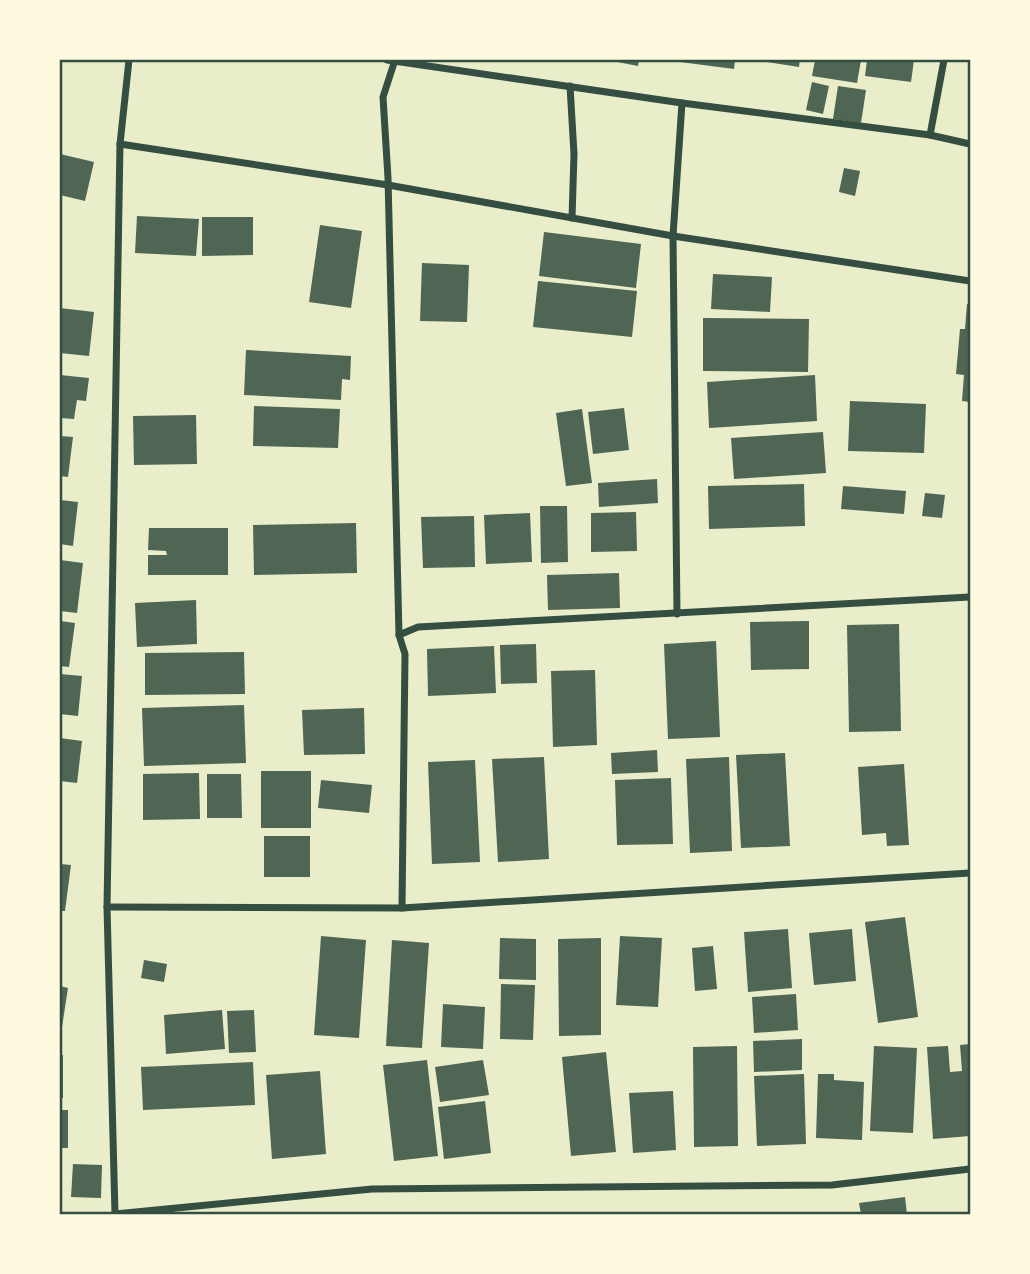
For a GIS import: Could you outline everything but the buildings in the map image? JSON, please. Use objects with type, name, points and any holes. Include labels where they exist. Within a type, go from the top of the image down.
[{"type":"street","points":[[129,60],[120,144],[107,907],[115,1214],[372,1189],[832,1185],[971,1169]]},
{"type":"street","points":[[402,908],[405,654],[399,635],[388,184],[383,97],[392,60],[682,103],[930,135],[971,144]]},
{"type":"street","points":[[930,135],[944,60]]},
{"type":"street","points":[[570,86],[574,154],[572,218]]},
{"type":"street","points":[[677,614],[673,236],[682,103]]},
{"type":"street","points":[[120,144],[388,184],[673,236],[971,281]]},
{"type":"street","points":[[399,635],[418,627],[971,597]]},
{"type":"street","points":[[107,907],[402,908],[971,873]]}]
